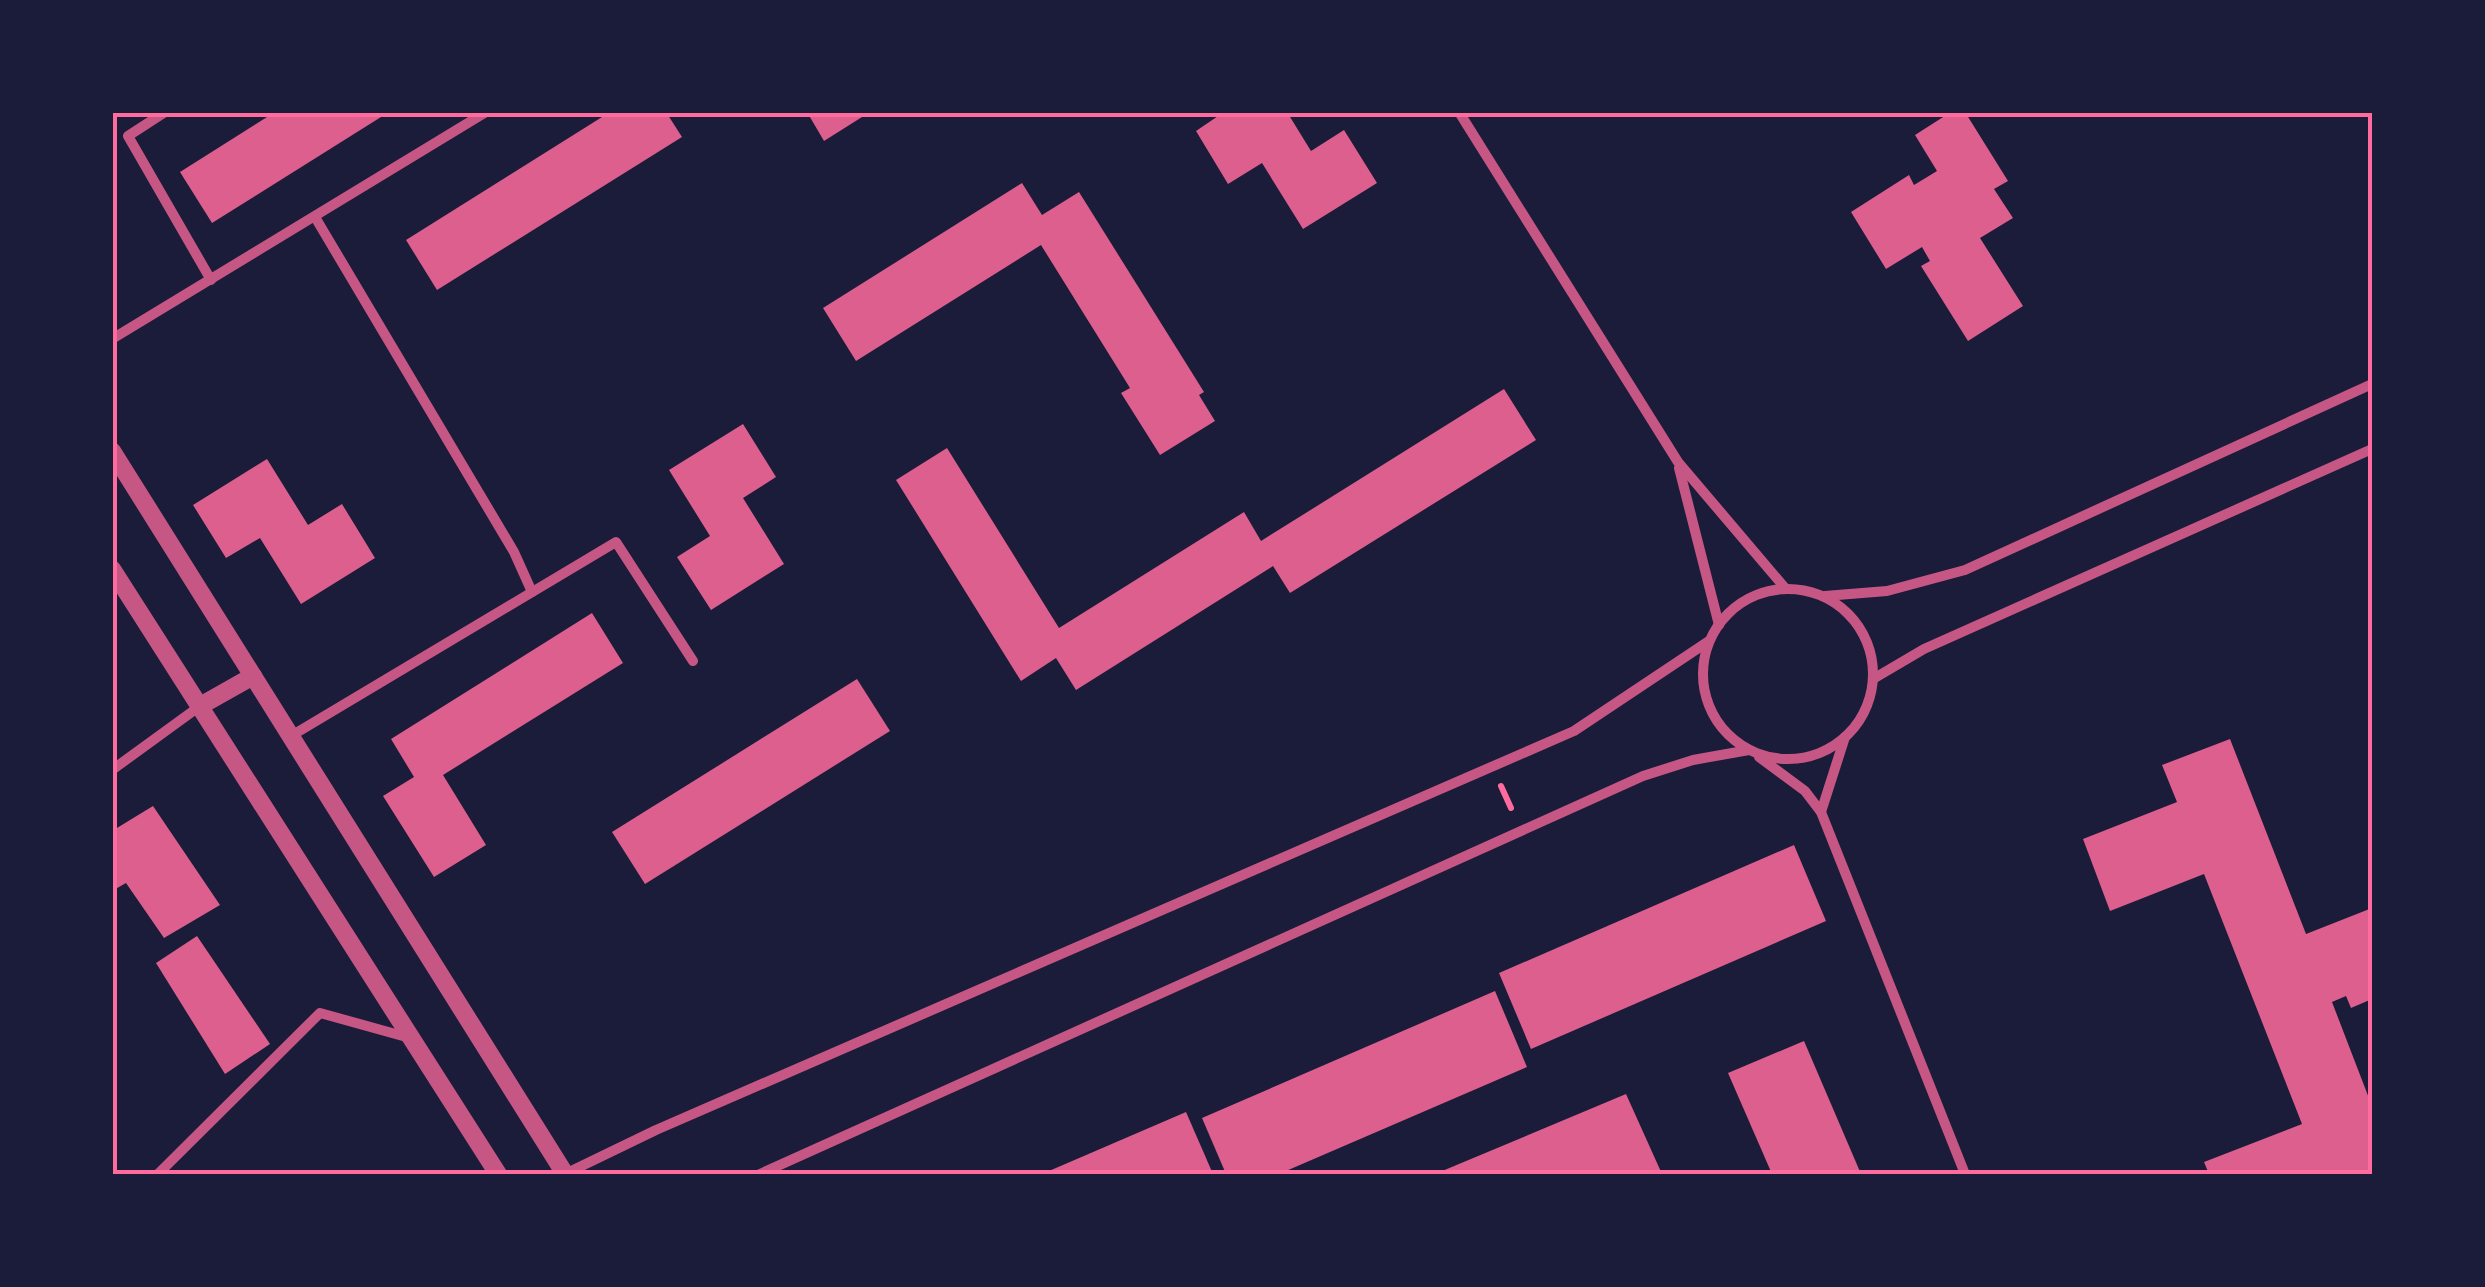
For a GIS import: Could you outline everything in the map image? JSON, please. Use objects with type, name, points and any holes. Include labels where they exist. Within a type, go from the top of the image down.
[{"type":"street","points":[[165,112],[128,136],[211,280]]},
{"type":"street","points":[[112,339],[486,112]]},
{"type":"street","points":[[1459,112],[1678,462],[1785,588]]},
{"type":"street","points":[[314,217],[514,552],[532,592]]},
{"type":"street","points":[[1965,1174],[1822,812],[1805,791],[1726,733],[1706,698],[1703,671],[1710,640],[1744,600],[1785,588],[1825,596],[1888,591],[1965,570],[2372,384]]},
{"type":"street","points":[[1873,679],[1924,649],[2372,449]]},
{"type":"street","points":[[112,452],[565,1174],[674,1122],[1574,731],[1710,640]]},
{"type":"street","points":[[1678,462],[1719,625]]},
{"type":"street","points":[[291,736],[616,542],[693,661]]},
{"type":"street","points":[[112,570],[498,1174]]},
{"type":"street","points":[[1822,812],[1845,736],[1870,700],[1873,679],[1872,655],[1859,626],[1825,596]]},
{"type":"street","points":[[112,770],[200,706],[253,676]]},
{"type":"street","points":[[760,1174],[1643,776],[1749,750],[1782,759],[1814,756],[1845,736]]},
{"type":"street","points":[[158,1174],[320,1012],[410,1038]]},
{"type":"path","points":[[1500,782],[1511,808]]},
{"type":"building","points":[[275,112],[389,112],[212,223],[180,172]]},
{"type":"building","points":[[610,112],[666,112],[682,137],[437,290],[406,240]]},
{"type":"building","points":[[807,112],[870,112],[824,141]]},
{"type":"building","points":[[1224,112],[1287,112],[1311,151],[1344,130],[1377,183],[1303,229],[1262,163],[1228,184],[1196,131]]},
{"type":"building","points":[[1951,112],[1965,112],[2008,181],[1994,189],[2013,218],[1980,238],[2023,306],[1968,341],[1921,266],[1930,261],[1922,247],[1886,269],[1851,212],[1909,175],[1914,185],[1937,171],[1915,135]]},
{"type":"building","points":[[1022,183],[1042,215],[1079,192],[1204,392],[1199,395],[1215,421],[1160,455],[1121,393],[1130,388],[1041,245],[856,361],[823,308]]},
{"type":"building","points":[[1504,389],[1536,440],[1290,593],[1273,566],[1076,690],[1056,658],[1021,681],[896,480],[947,448],[1059,628],[1244,512],[1261,541]]},
{"type":"building","points":[[743,424],[776,477],[743,498],[784,564],[711,610],[677,557],[710,536],[669,470]]},
{"type":"building","points":[[267,459],[308,525],[342,504],[375,558],[301,604],[260,538],[226,558],[193,505]]},
{"type":"building","points":[[592,613],[623,663],[443,775],[486,845],[434,877],[383,796],[414,777],[391,739]]},
{"type":"building","points":[[857,679],[890,731],[645,884],[612,832]]},
{"type":"building","points":[[2230,739],[2306,934],[2372,908],[2372,999],[2351,1008],[2346,996],[2332,1002],[2372,1106],[2372,1174],[2209,1174],[2204,1162],[2302,1124],[2204,874],[2110,911],[2083,839],[2177,802],[2162,765]]},
{"type":"building","points":[[153,806],[220,905],[164,938],[126,883],[112,891],[112,831]]},
{"type":"building","points":[[1794,845],[1826,921],[1531,1049],[1499,973]]},
{"type":"building","points":[[197,936],[270,1044],[225,1074],[156,963]]},
{"type":"building","points":[[1495,991],[1527,1067],[1279,1174],[1226,1174],[1202,1118]]},
{"type":"building","points":[[1804,1041],[1861,1174],[1772,1174],[1728,1073]]},
{"type":"building","points":[[1626,1094],[1662,1174],[1435,1174]]},
{"type":"building","points":[[1186,1112],[1213,1174],[1042,1174]]}]
